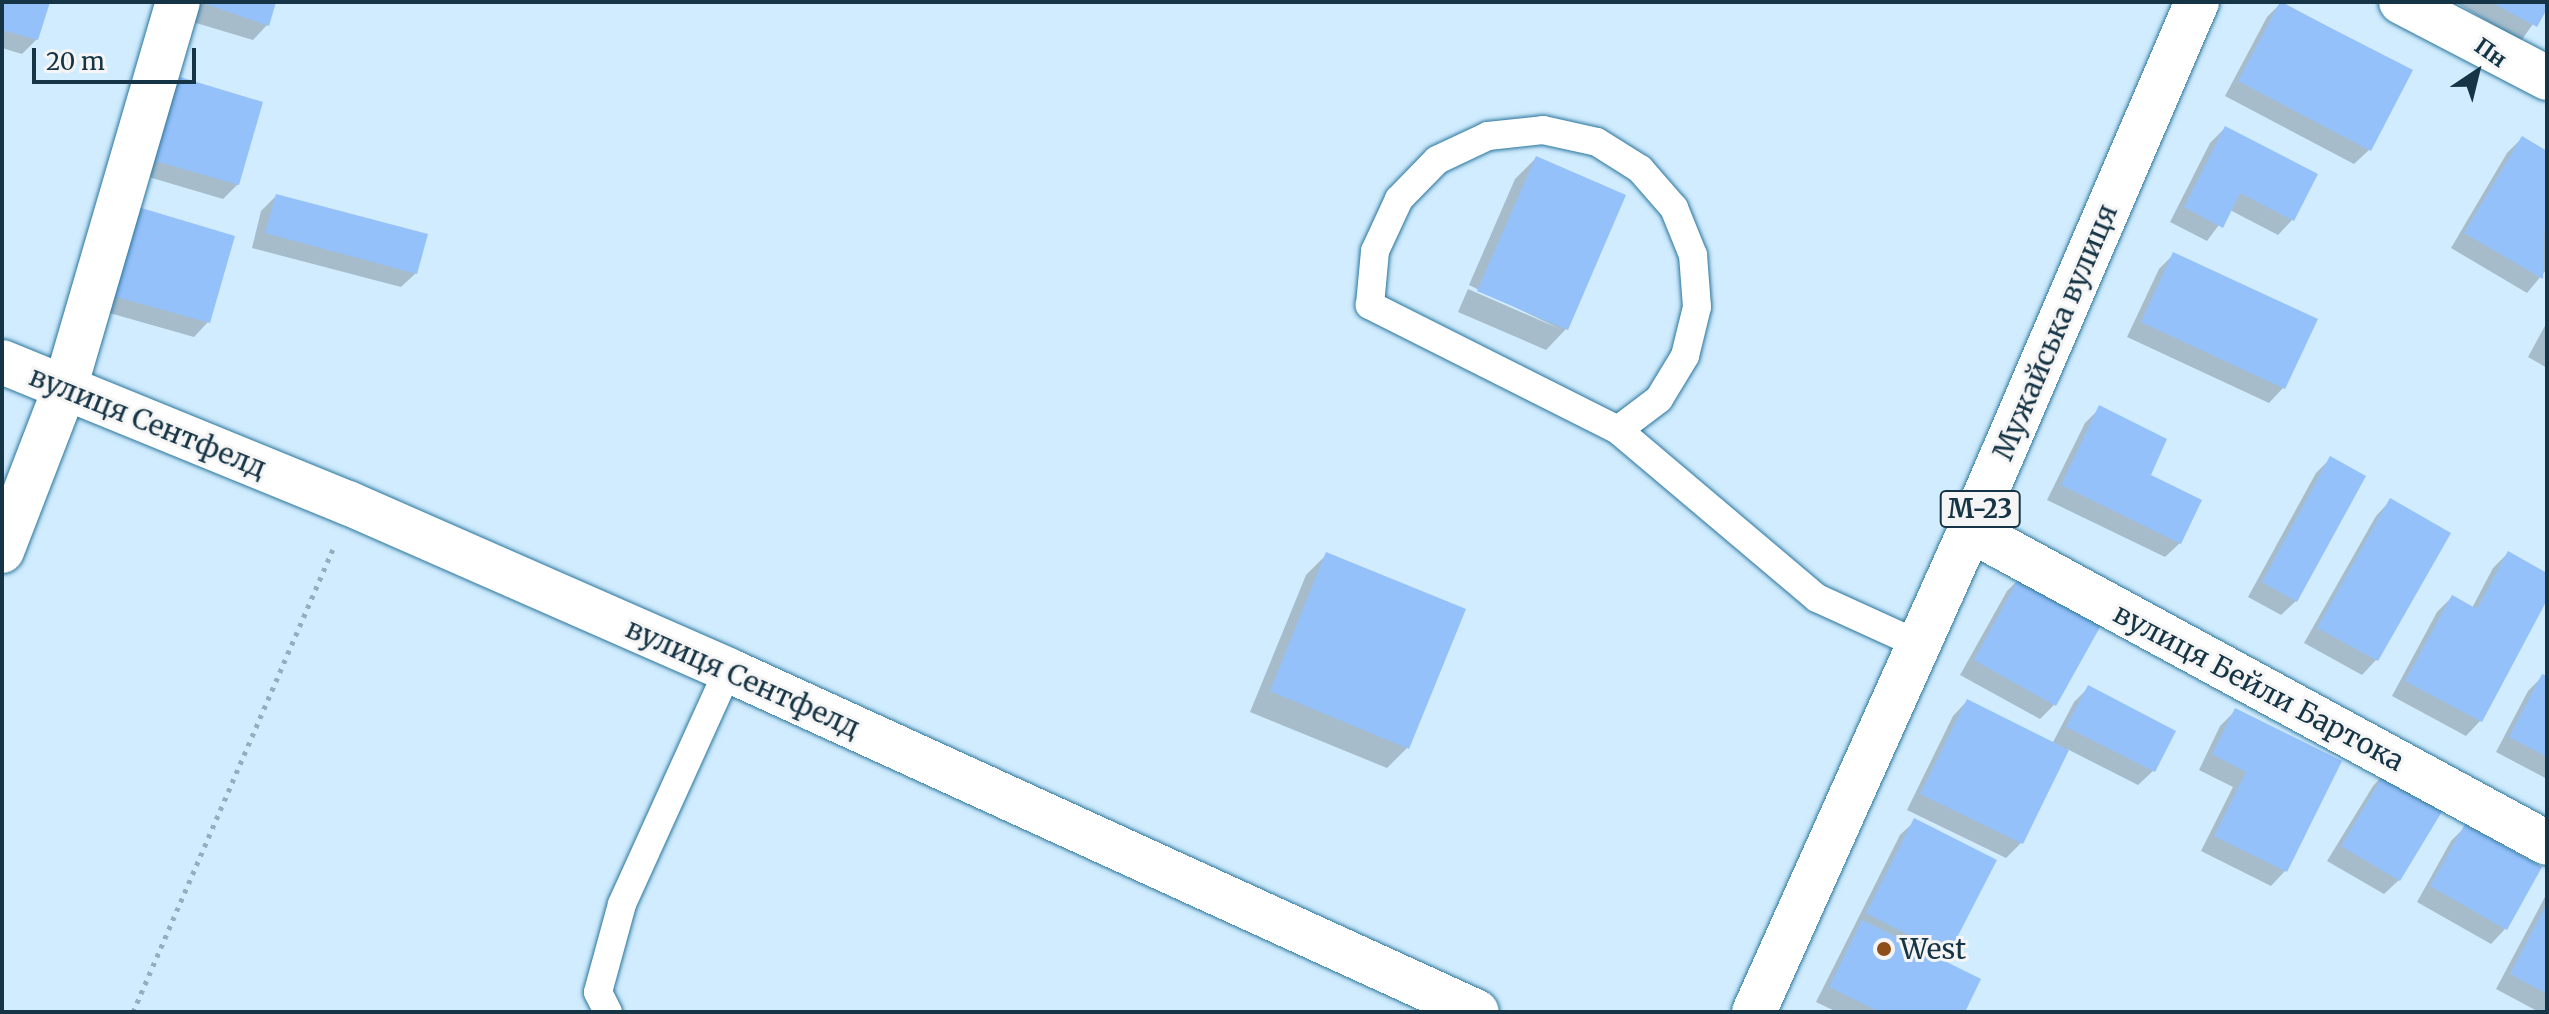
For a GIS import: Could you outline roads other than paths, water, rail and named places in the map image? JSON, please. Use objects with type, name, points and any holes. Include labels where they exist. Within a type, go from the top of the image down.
[{"type":"main road","points":[[2,551],[65,388],[178,2]]},
{"type":"main road","name":"Мужайська вулиця","points":[[1754,1012],[1920,645],[2197,2]]},
{"type":"main road","points":[[2401,2],[2547,78]]},
{"type":"main road","name":"вулиця Сентфелд","points":[[2,362],[348,503],[728,670],[1477,1012]]},
{"type":"main road","name":"вулиця Бейли Бартока","points":[[1970,530],[2547,843]]},
{"type":"lane","points":[[1618,430],[1659,399],[1685,356],[1697,307],[1693,255],[1674,208],[1640,169],[1597,142],[1543,130],[1488,136],[1437,160],[1399,199],[1375,251],[1370,305],[1618,430],[1817,598],[1920,645]]},
{"type":"lane","points":[[608,1012],[598,992],[622,904],[728,670]]},
{"type":"place","name":"West","points":[[1884,949]]}]
